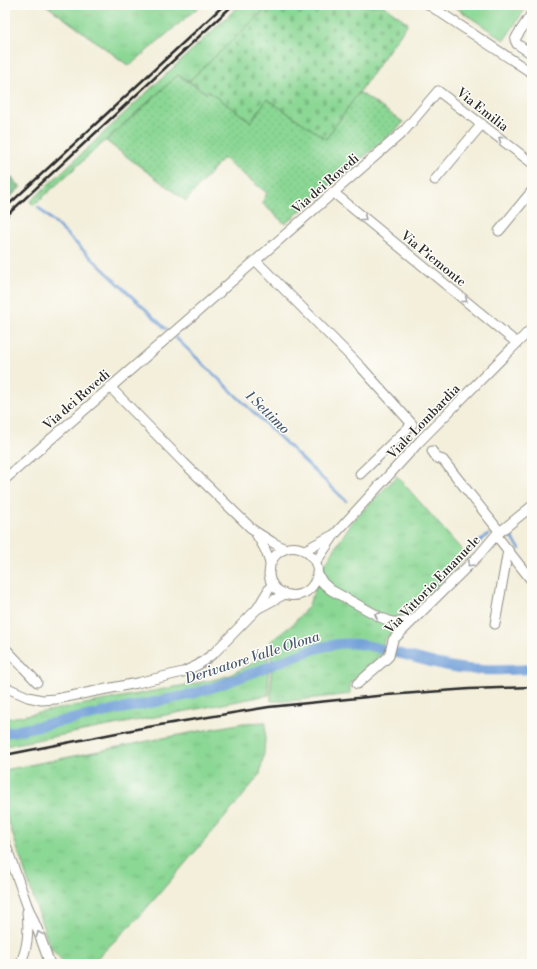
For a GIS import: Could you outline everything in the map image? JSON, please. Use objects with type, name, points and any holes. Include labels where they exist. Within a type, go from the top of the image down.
[{"type":"street","points":[[429,5],[532,73]]},
{"type":"street","points":[[532,13],[515,40],[517,44],[532,53]]},
{"type":"street","name":"Via Emilia","points":[[438,90],[532,163]]},
{"type":"street","name":"Via dei Rovedi","points":[[5,479],[404,131],[438,90]]},
{"type":"street","points":[[435,180],[482,124]]},
{"type":"street","points":[[499,231],[532,191]]},
{"type":"street","name":"Via Piemonte","points":[[334,193],[517,343]]},
{"type":"street","points":[[256,260],[361,367],[412,424],[360,474]]},
{"type":"street","name":"Viale Lombardia","points":[[316,562],[334,534],[421,440],[532,328]]},
{"type":"street","points":[[110,387],[184,463],[253,530],[285,549]]},
{"type":"street","points":[[432,451],[437,458],[443,460],[532,581]]},
{"type":"street","name":"Via Vittorio Emanuele","points":[[357,684],[389,656],[393,640],[498,534],[532,506]]},
{"type":"street","points":[[253,530],[267,553],[270,564],[269,574],[272,584],[277,590],[294,596],[303,594],[313,585],[318,573]]},
{"type":"street","name":"Viale Lombardia","points":[[305,550],[334,534]]},
{"type":"street","points":[[270,564],[276,555],[285,549],[295,547],[305,550],[316,562],[318,573],[323,583],[331,590],[392,622],[404,622],[414,619]]},
{"type":"street","points":[[495,624],[508,550]]},
{"type":"street","points":[[5,687],[28,697],[49,700],[137,683],[183,672],[198,665],[214,653],[256,609],[272,584]]},
{"type":"street","points":[[256,609],[285,594]]},
{"type":"street","points":[[5,648],[37,682]]},
{"type":"street","points":[[5,843],[50,964]]},
{"type":"street","points":[[20,964],[27,941],[27,905]]},
{"type":"green space","points":[[46,5],[201,5],[129,66]]},
{"type":"green space","points":[[240,5],[270,5],[189,81],[178,75],[34,205],[30,202]]},
{"type":"green space","points":[[270,5],[383,5],[408,23],[326,139],[267,99],[251,122],[208,91],[206,93],[189,81]]},
{"type":"green space","points":[[452,5],[528,5],[504,40]]},
{"type":"green space","points":[[178,75],[206,93],[208,91],[251,122],[267,99],[326,139],[359,92],[403,122],[285,224],[262,203],[267,193],[223,158],[186,201],[106,141]]},
{"type":"green space","points":[[5,171],[21,187],[5,202]]},
{"type":"green space","points":[[397,476],[467,556],[384,640],[381,655],[350,683],[350,694],[290,701],[271,701],[271,641],[292,625],[308,607],[325,564],[352,522]]},
{"type":"green space","points":[[268,653],[269,695],[5,746],[5,719],[212,680],[230,675]]},
{"type":"green space","points":[[266,722],[264,753],[260,774],[238,802],[139,917],[91,964],[63,962],[49,945],[5,811],[5,770],[243,723]]},
{"type":"waterway","name":"1 Settimo","points":[[38,207],[166,329]]},
{"type":"waterway","name":"1 Settimo","points":[[176,338],[346,501]]},
{"type":"waterway","name":"1 Settimo","points":[[472,549],[490,534]]},
{"type":"waterway","name":"1 Settimo","points":[[507,536],[512,538],[520,549]]},
{"type":"waterway","name":"Derivatore Valle Olona","points":[[5,733],[184,696],[228,682],[329,645],[358,644],[370,646],[438,664],[464,669],[532,669]]},
{"type":"railway","points":[[5,208],[224,5]]},
{"type":"railway","points":[[5,217],[233,5]]},
{"type":"railway","points":[[5,755],[142,728],[269,707],[387,695],[469,689],[532,687]]}]
